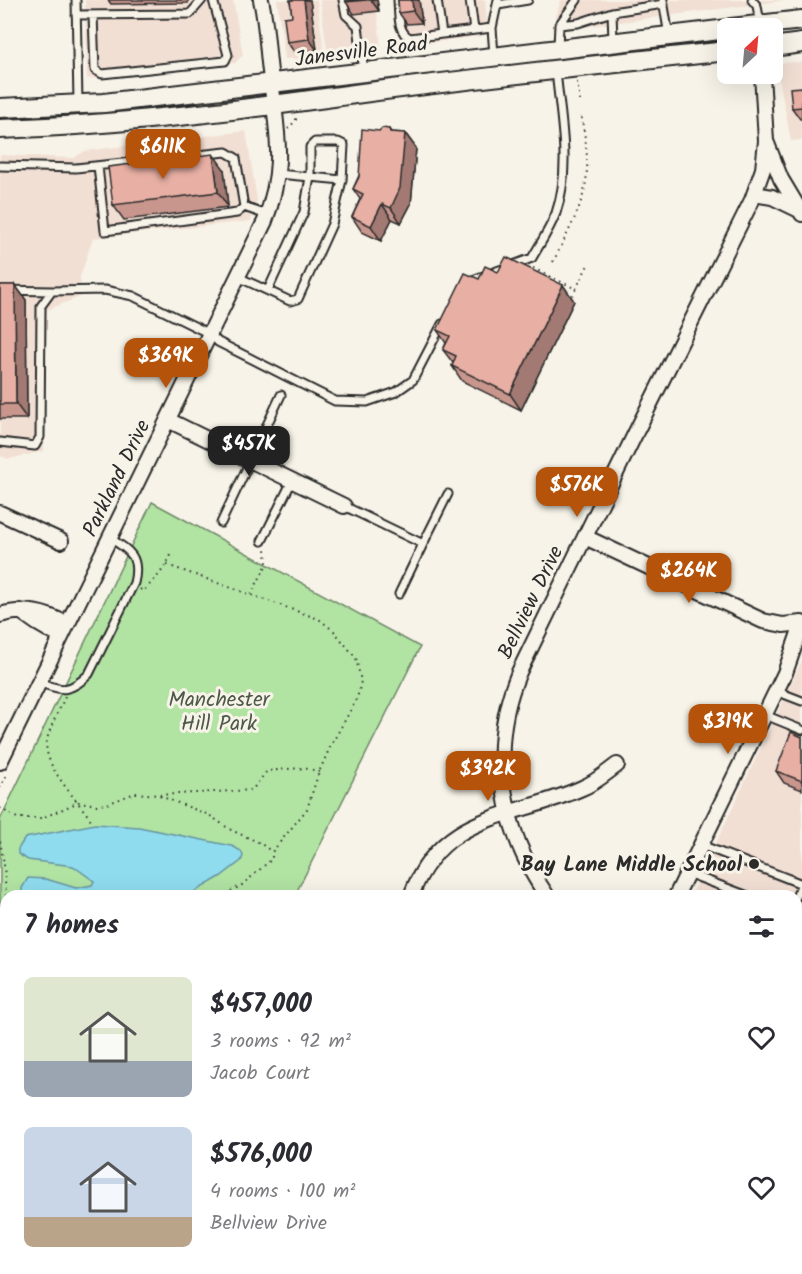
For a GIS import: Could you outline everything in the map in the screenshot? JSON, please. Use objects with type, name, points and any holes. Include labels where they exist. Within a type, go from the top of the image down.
[{"type":"main road","name":"Janesville Road","points":[[783,23],[802,20]]},
{"type":"main road","name":"Janesville Road","points":[[0,108],[78,105],[717,30]]},
{"type":"main road","points":[[783,46],[802,43]]},
{"type":"main road","name":"Janesville Road","points":[[0,129],[125,122],[717,52]]},
{"type":"street","name":"Parkland Drive","points":[[0,762],[267,215],[278,174],[278,129],[261,0]]},
{"type":"street","points":[[763,84],[766,141],[781,179],[801,212]]},
{"type":"street","name":"Bellview Drive","points":[[543,890],[525,859],[507,813],[502,783],[501,755],[509,700],[519,672],[754,194],[763,169],[766,141]]},
{"type":"street","points":[[754,194],[772,197],[801,212]]},
{"type":"street","points":[[168,420],[344,506]]},
{"type":"street","points":[[0,513],[61,541]]},
{"type":"street","points":[[585,537],[763,621],[783,625],[802,623],[797,656],[776,691],[679,890]]},
{"type":"street","points":[[0,615],[20,611],[37,623],[64,630]]},
{"type":"street","points":[[414,890],[427,865],[447,842],[465,830],[486,819],[585,788],[617,765]]},
{"type":"lane","points":[[76,0],[78,105]]},
{"type":"lane","points":[[76,15],[190,14],[202,0]]},
{"type":"lane","points":[[93,15],[95,70],[102,74],[225,62],[228,55],[213,0]]},
{"type":"lane","points":[[343,0],[346,15],[358,26],[364,73]]},
{"type":"lane","points":[[398,0],[401,29],[406,37],[492,28]]},
{"type":"lane","points":[[437,0],[442,34]]},
{"type":"lane","points":[[470,0],[474,30]]},
{"type":"lane","points":[[494,57],[492,28],[498,3],[528,0]]},
{"type":"lane","points":[[462,284],[532,258],[555,215],[562,192],[565,159],[555,70],[559,25],[577,0]]},
{"type":"lane","points":[[626,10],[627,0]]},
{"type":"lane","points":[[752,0],[757,6],[758,18]]},
{"type":"lane","points":[[559,25],[578,23],[612,12],[663,2],[669,36]]},
{"type":"lane","points":[[612,12],[613,42]]},
{"type":"lane","points":[[238,277],[290,301],[298,299],[332,224],[342,180],[345,152],[344,145],[338,142],[315,142],[310,147],[310,177],[304,213],[268,290]]},
{"type":"lane","points":[[0,166],[76,168],[226,152],[236,158],[244,207]]},
{"type":"lane","points":[[98,166],[105,231],[237,213],[244,207]]},
{"type":"lane","points":[[278,174],[342,180]]},
{"type":"lane","points":[[244,207],[267,215]]},
{"type":"lane","points":[[0,290],[105,290],[133,296],[335,401],[367,402],[396,392],[412,381],[444,320]]},
{"type":"lane","points":[[0,442],[35,446],[40,437],[41,306],[52,291]]},
{"type":"lane","points":[[221,523],[281,395]]},
{"type":"lane","points":[[262,541],[292,481]]},
{"type":"lane","points":[[399,594],[448,494]]},
{"type":"lane","points":[[344,506],[423,544]]},
{"type":"lane","points":[[39,682],[56,689],[68,689],[80,684],[89,674],[132,586],[137,570],[135,559],[128,550],[109,538]]},
{"type":"lane","points":[[776,691],[802,701]]},
{"type":"lane","points":[[765,715],[802,730]]},
{"type":"lane","points":[[701,845],[802,884],[799,890]]},
{"type":"lane","points":[[687,873],[732,890]]},
{"type":"path","points":[[578,83],[580,101]]},
{"type":"path","points":[[553,262],[579,208],[586,182],[587,156],[581,114]]},
{"type":"path","points":[[563,295],[571,299],[588,265]]},
{"type":"path","points":[[531,267],[576,289]]},
{"type":"path","points":[[251,594],[267,564],[266,546],[262,541]]},
{"type":"path","points":[[132,586],[143,591],[158,578],[172,553]]},
{"type":"path","points":[[167,565],[320,618],[356,658],[361,681],[357,699],[331,745],[319,772],[307,809],[272,852],[272,860],[233,890]]},
{"type":"path","points":[[68,689],[46,740],[46,750],[57,774],[92,820]]},
{"type":"path","points":[[0,808],[17,818],[42,818],[79,802],[96,805],[116,801],[135,793],[158,795],[252,790],[267,771],[293,769],[319,772]]},
{"type":"path","points":[[158,795],[208,815],[272,852]]},
{"type":"path","points":[[0,841],[6,890]]},
{"type":"shaded area","points":[[85,0],[233,0],[243,55],[235,63],[87,79]]},
{"type":"shaded area","points":[[277,0],[317,0],[325,58],[285,59]]},
{"type":"shaded area","points":[[320,0],[376,0],[381,50],[328,57]]},
{"type":"shaded area","points":[[393,0],[485,0],[488,35],[403,46],[398,35]]},
{"type":"shaded area","points":[[561,0],[788,0],[552,31]]},
{"type":"shaded area","points":[[802,62],[802,140],[791,141],[780,84],[783,84],[783,63]]},
{"type":"shaded area","points":[[246,131],[257,200],[251,221],[93,238],[80,277],[82,296],[47,310],[44,451],[9,459],[0,456],[0,155],[74,158],[85,151]]},
{"type":"shaded area","name":"Bay Lane Middle School","points":[[802,660],[802,890],[694,890]]},
{"type":"green space","name":"Manchester Hill Park","points":[[152,502],[420,647],[298,890],[0,890],[0,820]]},
{"type":"water","points":[[95,824],[139,827],[232,846],[241,851],[243,856],[241,861],[220,877],[198,890],[22,890],[28,878],[46,879],[76,888],[92,885],[94,881],[73,866],[28,860],[18,854],[18,849],[25,838]]},
{"type":"building","points":[[290,0],[304,0],[309,39],[287,42],[284,17],[292,16]]},
{"type":"building","points":[[398,0],[412,0],[413,11],[399,13]]},
{"type":"building","points":[[802,87],[802,107],[792,108],[790,88]]},
{"type":"building","points":[[382,128],[389,129],[390,132],[405,133],[400,188],[391,208],[382,204],[371,226],[352,217],[363,194],[353,189],[359,177],[362,129],[379,131]]},
{"type":"building","points":[[213,154],[218,192],[113,205],[108,167]]},
{"type":"building","points":[[506,257],[563,285],[510,394],[452,366],[456,356],[443,350],[450,336],[437,330],[465,273],[479,279],[485,266],[498,272]]},
{"type":"building","points":[[0,285],[15,285],[16,404],[0,404]]},
{"type":"building","points":[[791,732],[802,737],[802,781],[776,771]]},
{"type":"place","name":"Bay Lane Middle School","points":[[754,864]]}]
